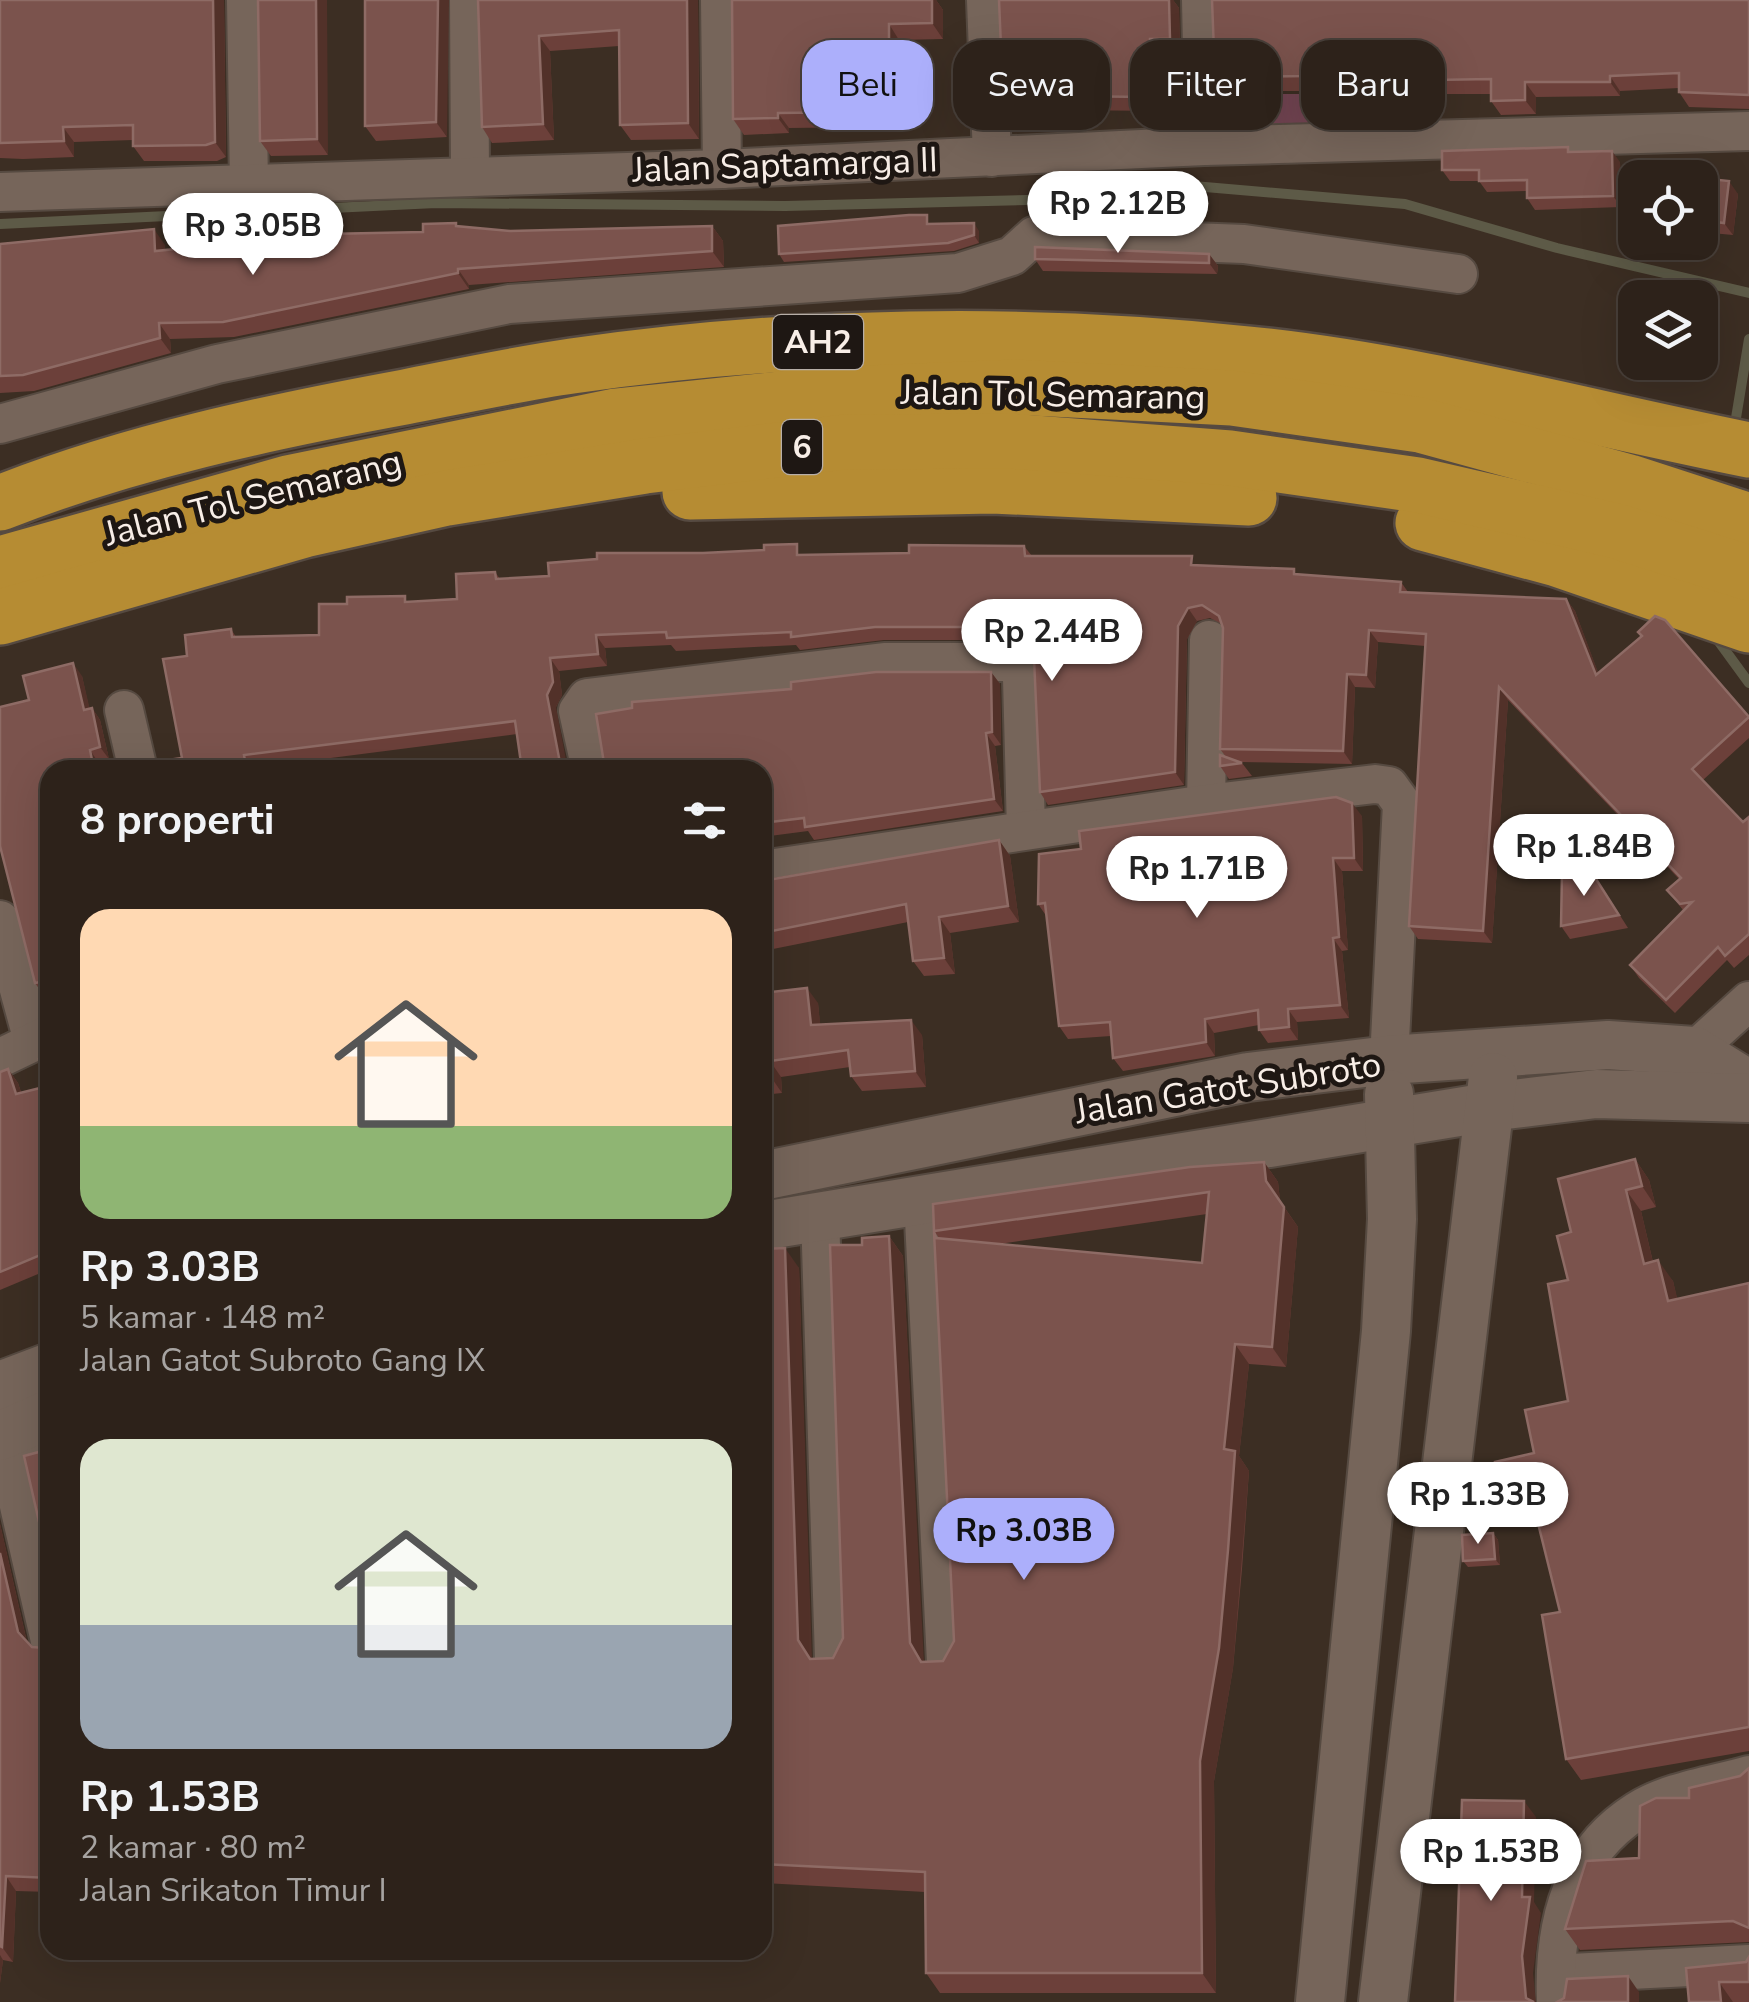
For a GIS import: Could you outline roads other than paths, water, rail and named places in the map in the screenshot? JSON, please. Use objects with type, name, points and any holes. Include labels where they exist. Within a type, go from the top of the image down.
[{"type":"highway","name":"AH2","points":[[0,503],[56,481],[283,419],[572,366],[826,341],[1038,341],[1251,354],[1446,388],[1749,450]]},
{"type":"highway","name":"Jalan Tol Semarang","points":[[0,564],[288,483],[616,416],[818,395],[1014,388],[1232,398],[1420,425],[1623,506],[1749,572]]},
{"type":"highway","name":"Jalan Tol Semarang","points":[[0,617],[304,530],[447,498],[645,466],[844,442],[1010,441],[1230,458],[1418,485],[1749,520]]},
{"type":"highway","points":[[447,498],[993,486],[1220,494],[1401,517],[1557,559],[1749,625]]},
{"type":"street","points":[[246,0],[248,184]]},
{"type":"street","points":[[469,0],[470,176]]},
{"type":"street","points":[[720,0],[722,169]]},
{"type":"street","points":[[986,0],[992,156]]},
{"type":"street","points":[[1201,0],[1204,146]]},
{"type":"street","name":"Jalan Saptamarga II","points":[[0,192],[722,169],[1204,146],[1749,131]]},
{"type":"street","points":[[0,424],[217,364],[509,304],[958,273],[1012,256],[1034,236],[1231,243],[1458,274]]},
{"type":"street","points":[[1206,804],[1209,640]]},
{"type":"street","points":[[589,760],[578,711],[588,698],[884,662],[1008,662],[1016,665],[1022,678],[1026,830]]},
{"type":"street","points":[[124,710],[136,760]]},
{"type":"street","points":[[772,868],[1206,804],[1375,784],[1390,786],[1402,804],[1389,1060],[1392,1218],[1386,1331],[1320,2002]]},
{"type":"street","points":[[0,920],[28,1045]]},
{"type":"street","points":[[1666,1094],[1694,1051],[1749,1001]]},
{"type":"street","name":"Jalan Gatot Subroto","points":[[772,1174],[1248,1077],[1389,1060],[1608,1045],[1694,1051],[1749,1085]]},
{"type":"street","points":[[1383,2002],[1496,1054]]},
{"type":"street","name":"Jalan Gatot Subroto","points":[[772,1224],[1489,1107],[1596,1094],[1749,1098]]},
{"type":"street","points":[[924,1199],[946,1662]]},
{"type":"street","points":[[820,1214],[834,1659]]},
{"type":"street","points":[[0,1386],[40,1371]]},
{"type":"street","points":[[0,1436],[40,1418]]},
{"type":"street","points":[[40,1436],[12,1448],[8,1454],[40,1596]]},
{"type":"street","points":[[1749,1776],[1638,1810],[1607,1836],[1571,1889],[1557,1927],[1563,1988],[1749,1964]]},
{"type":"waterway","points":[[0,224],[436,203],[785,206],[1072,199],[1182,185],[1405,204],[1557,248],[1749,293]]},
{"type":"waterway","points":[[1734,430],[1749,339]]},
{"type":"waterway","points":[[1714,635],[1749,683]]}]
